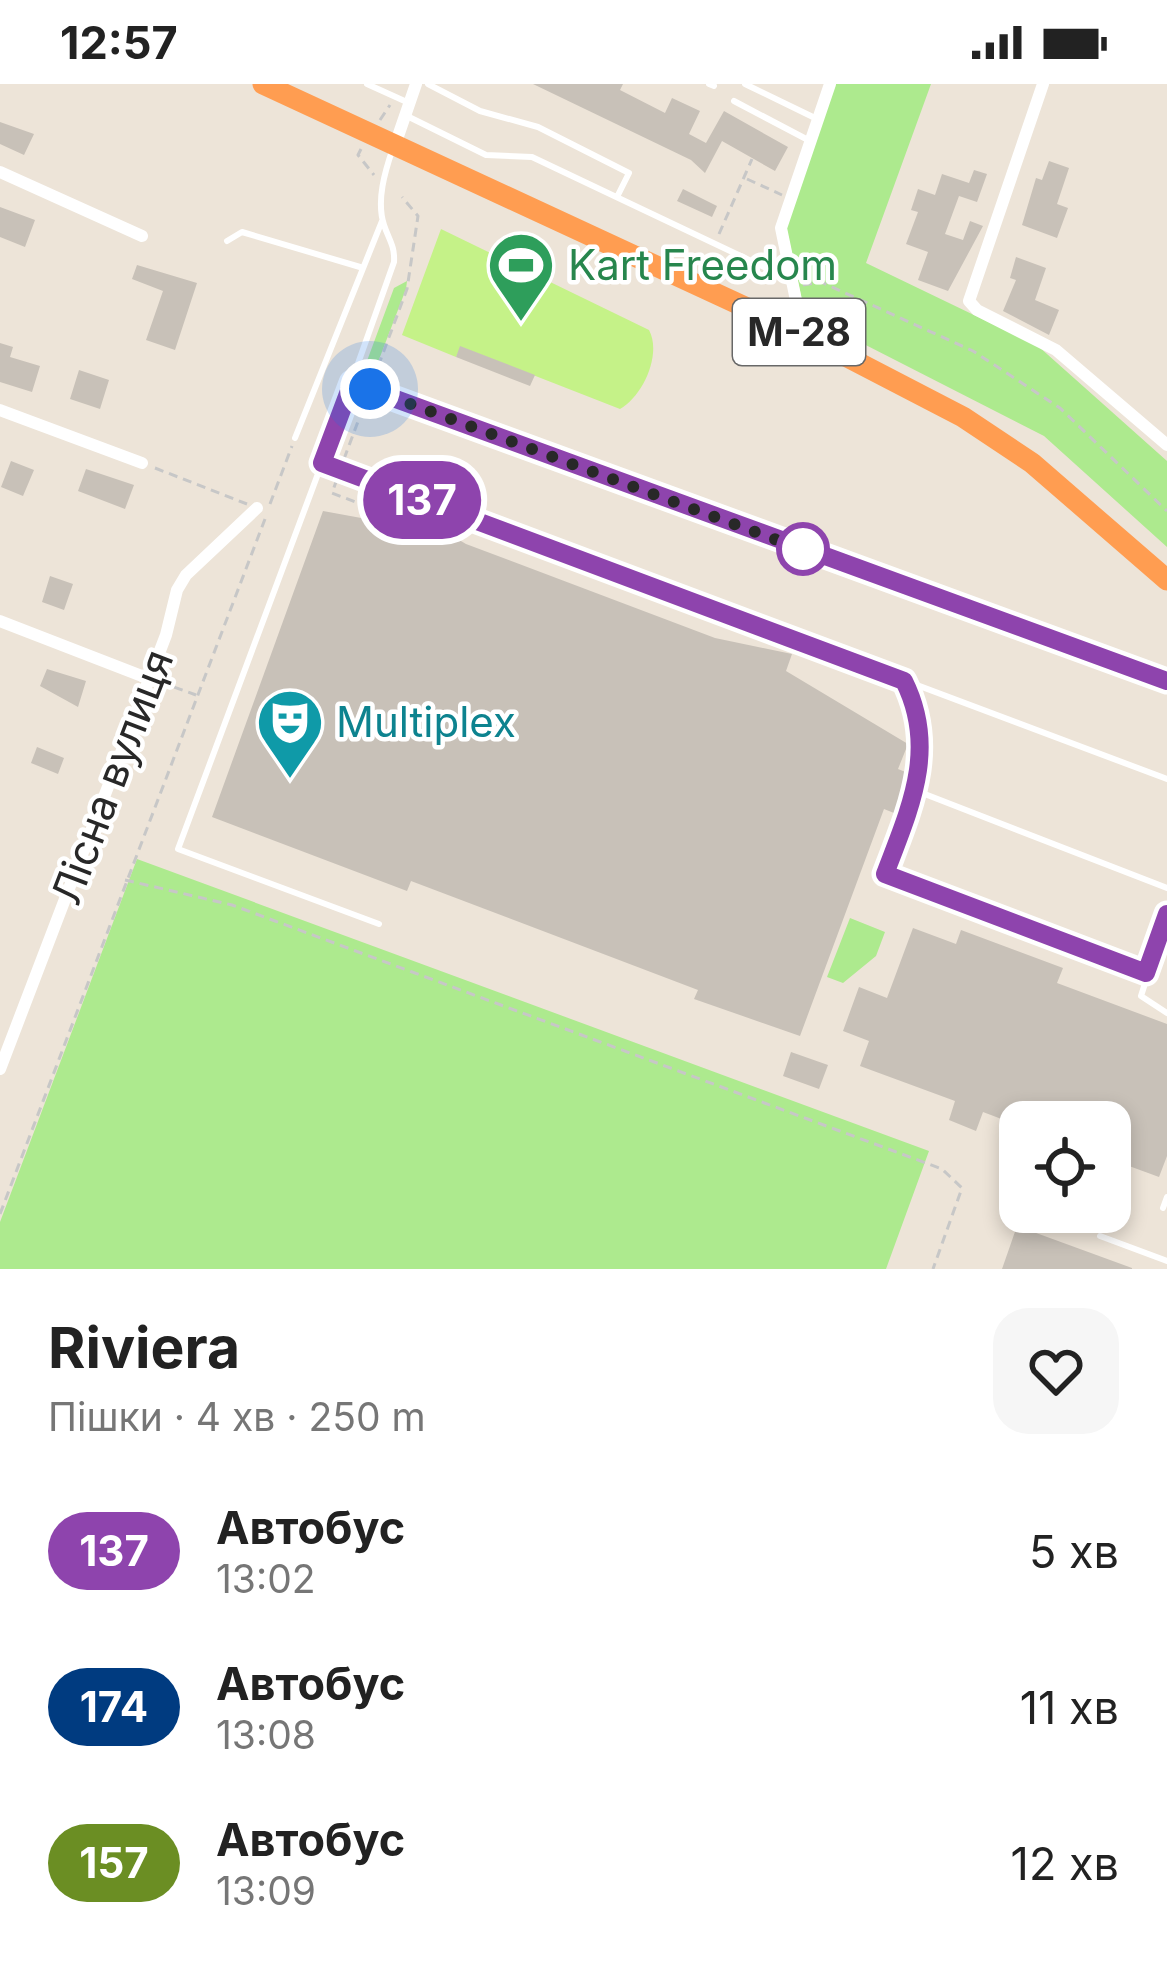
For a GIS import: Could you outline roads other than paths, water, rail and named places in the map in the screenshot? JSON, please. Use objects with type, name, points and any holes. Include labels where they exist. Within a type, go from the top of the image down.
[{"type":"highway","name":"М-28","points":[[263,84],[803,334],[999,439],[1167,580]]},
{"type":"street","points":[[395,145],[416,84]]},
{"type":"street","points":[[803,334],[781,228],[830,84]]},
{"type":"street","points":[[1043,84],[969,301],[976,310],[1056,350],[1167,446]]},
{"type":"street","points":[[0,172],[142,236]]},
{"type":"street","points":[[0,410],[142,463]]},
{"type":"street","name":"Лісна вулиця","points":[[0,1070],[166,635],[177,590],[256,508]]},
{"type":"street","points":[[0,621],[147,677]]},
{"type":"lane","points":[[367,84],[487,155],[532,157],[766,268],[785,262]]},
{"type":"lane","points":[[428,84],[480,111],[538,127],[629,172],[617,197]]},
{"type":"lane","points":[[750,85],[818,119]]},
{"type":"lane","points":[[734,101],[810,141]]},
{"type":"lane","points":[[295,438],[382,221],[382,190],[395,145]]},
{"type":"lane","points":[[379,924],[178,849],[394,262],[393,243],[382,221]]},
{"type":"lane","points":[[227,241],[242,232],[361,267]]},
{"type":"lane","points":[[352,383],[1167,681]]},
{"type":"lane","points":[[322,463],[1167,778]]},
{"type":"lane","points":[[904,681],[920,720],[917,791],[885,874],[1146,973]]},
{"type":"lane","points":[[917,791],[1167,888]]},
{"type":"lane","points":[[1167,914],[1141,996],[1167,1013]]},
{"type":"lane","points":[[1163,1208],[1167,1196]]},
{"type":"lane","points":[[1100,1236],[1167,1261]]},
{"type":"place","name":"Kart Freedom","points":[[521,324]]},
{"type":"place","name":"Multiplex","points":[[290,781]]}]
